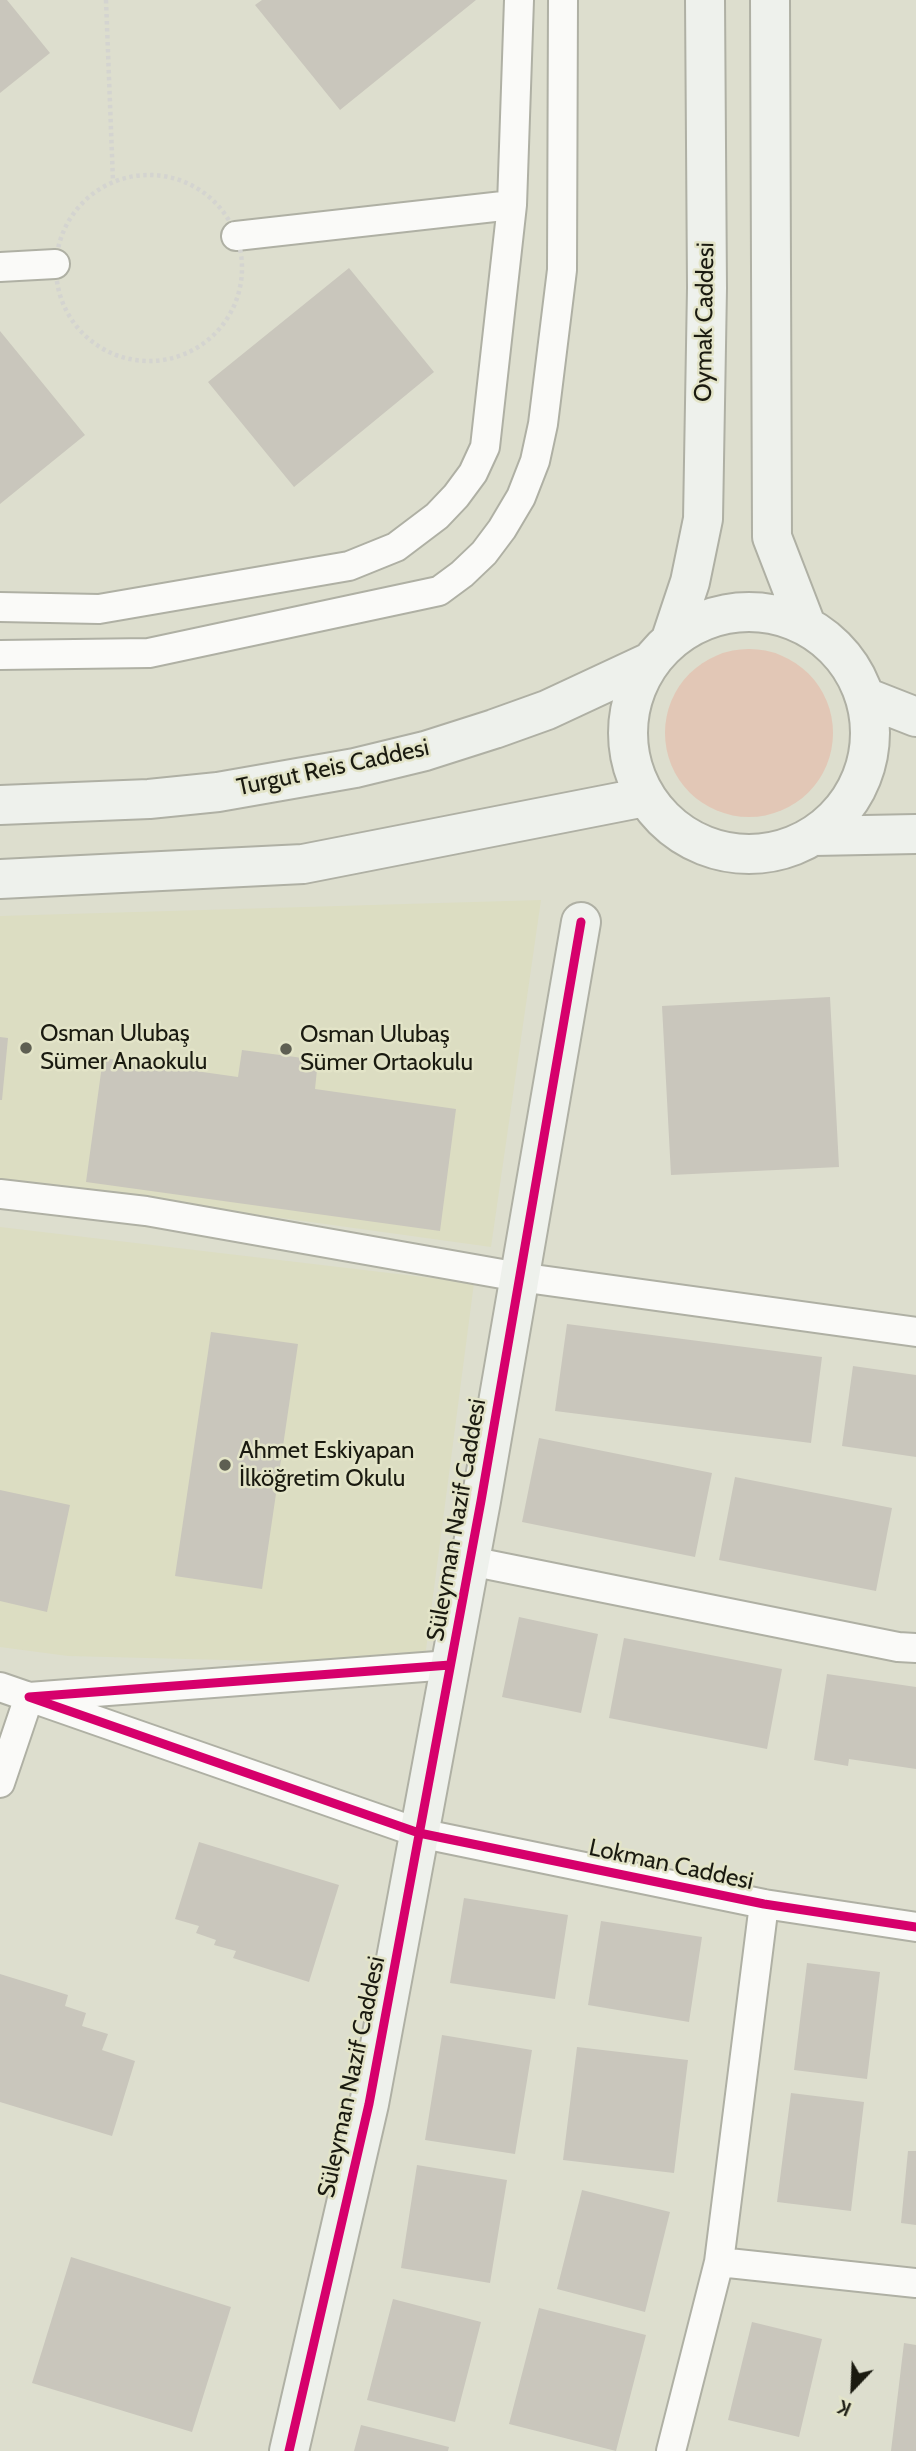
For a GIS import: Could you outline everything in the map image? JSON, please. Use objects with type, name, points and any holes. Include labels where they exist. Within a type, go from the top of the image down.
[{"type":"street","points":[[0,607],[99,608],[349,566],[373,558],[417,533],[456,496],[485,447],[512,205],[519,0]]},
{"type":"street","points":[[0,655],[149,653],[439,591],[463,574],[484,553],[521,496],[535,461],[543,425],[562,270],[563,0]]},
{"type":"street","name":"Oymak Caddesi","points":[[661,650],[690,582],[703,519],[707,288],[705,0]]},
{"type":"street","points":[[770,0],[772,537],[806,625]]},
{"type":"street","points":[[236,236],[512,205]]},
{"type":"street","points":[[0,267],[55,264]]},
{"type":"street","points":[[728,613],[768,613],[806,625],[843,655],[865,697],[870,737],[863,776],[838,816],[814,836],[799,843],[753,854],[722,851],[706,846],[678,831],[655,810],[635,775],[629,753],[627,721],[635,690],[661,650],[698,622],[728,613]]},
{"type":"street","name":"Turgut Reis Caddesi","points":[[0,804],[176,796],[286,781],[355,768],[425,751],[547,710],[661,650]]},
{"type":"street","points":[[865,697],[916,717]]},
{"type":"street","points":[[0,879],[303,864],[646,797]]},
{"type":"street","points":[[814,836],[916,834]]},
{"type":"street","name":"Süleyman Nazif Caddesi","points":[[289,2451],[369,2104],[470,1560],[581,922]]},
{"type":"street","points":[[0,1194],[146,1210],[519,1277],[916,1332]]},
{"type":"street","points":[[470,1560],[898,1647],[916,1648]]},
{"type":"street","points":[[0,1783],[29,1697],[450,1665]]},
{"type":"street","name":"Lokman Caddesi","points":[[0,1687],[419,1833],[764,1904],[916,1927]]},
{"type":"street","points":[[671,2451],[719,2262],[764,1904]]},
{"type":"street","points":[[719,2262],[916,2283]]},
{"type":"path","points":[[106,0],[113,181]]},
{"type":"path","points":[[155,175],[176,179],[213,200],[227,216],[236,236],[242,257],[242,279],[236,300],[227,320],[194,350],[174,358],[153,361],[131,359],[110,352],[91,341],[75,326],[64,307],[57,286],[55,264],[58,243],[66,223],[79,206],[94,192],[113,181],[155,175]]},
{"type":"shaded area","points":[[749,649],[781,655],[808,674],[827,701],[833,733],[827,765],[808,792],[781,811],[749,817],[717,811],[690,792],[671,765],[665,733],[671,701],[690,674],[717,655]]},
{"type":"shaded area","name":"Osman Ulubaş Sümer Ortaokulu","points":[[541,900],[491,1247],[0,1179],[0,916]]},
{"type":"shaded area","name":"Ahmet Eskiyapan İlköğretim Okulu","points":[[0,1227],[474,1283],[424,1665],[68,1656],[0,1647]]},
{"type":"building","points":[[0,0],[7,0],[50,53],[0,93]]},
{"type":"building","points":[[262,0],[476,0],[340,110],[255,5]]},
{"type":"building","points":[[349,268],[434,372],[294,487],[208,382]]},
{"type":"building","points":[[0,331],[85,435],[0,504]]},
{"type":"building","points":[[830,997],[839,1167],[671,1175],[662,1006]]},
{"type":"building","points":[[0,1037],[8,1038],[2,1100],[0,1100]]},
{"type":"building","points":[[242,1050],[318,1060],[315,1089],[456,1109],[440,1231],[86,1182],[103,1058],[238,1077]]},
{"type":"building","points":[[567,1324],[822,1357],[811,1443],[555,1411]]},
{"type":"building","points":[[211,1332],[298,1344],[262,1589],[175,1576]]},
{"type":"building","points":[[853,1366],[916,1375],[916,1457],[842,1446]]},
{"type":"building","points":[[539,1438],[712,1473],[695,1557],[522,1522]]},
{"type":"building","points":[[735,1477],[892,1508],[876,1591],[719,1560]]},
{"type":"building","points":[[0,1490],[70,1505],[47,1612],[0,1601]]},
{"type":"building","points":[[519,1617],[598,1634],[581,1713],[502,1697]]},
{"type":"building","points":[[624,1638],[782,1669],[767,1749],[609,1718]]},
{"type":"building","points":[[827,1674],[916,1687],[916,1769],[849,1759],[848,1766],[814,1760]]},
{"type":"building","points":[[199,1842],[339,1885],[309,1982],[233,1958],[236,1951],[214,1945],[216,1940],[196,1933],[199,1926],[175,1919]]},
{"type":"building","points":[[464,1898],[568,1915],[555,1999],[450,1983]]},
{"type":"building","points":[[601,1921],[702,1937],[689,2022],[588,2005]]},
{"type":"building","points":[[807,1963],[880,1972],[867,2079],[794,2070]]},
{"type":"building","points":[[0,1974],[68,1995],[65,2006],[86,2013],[82,2026],[108,2034],[102,2050],[135,2061],[112,2136],[0,2102]]},
{"type":"building","points":[[442,2035],[532,2050],[515,2154],[425,2140]]},
{"type":"building","points":[[577,2047],[688,2060],[674,2173],[563,2160]]},
{"type":"building","points":[[791,2093],[864,2102],[851,2211],[777,2202]]},
{"type":"building","points":[[908,2151],[916,2151],[916,2225],[901,2223]]},
{"type":"building","points":[[417,2165],[507,2180],[490,2283],[401,2268]]},
{"type":"building","points":[[582,2190],[670,2212],[645,2312],[557,2289]]},
{"type":"building","points":[[71,2257],[231,2307],[192,2432],[32,2383]]},
{"type":"building","points":[[393,2299],[481,2322],[455,2422],[367,2400]]},
{"type":"building","points":[[539,2308],[646,2335],[616,2451],[509,2424]]},
{"type":"building","points":[[752,2322],[822,2339],[799,2437],[728,2420]]},
{"type":"building","points":[[904,2343],[916,2345],[916,2451],[891,2451]]},
{"type":"building","points":[[361,2425],[449,2447],[448,2451],[354,2451]]},
{"type":"cycle path","points":[[289,2451],[369,2104],[481,1501],[581,922]]},
{"type":"cycle path","points":[[450,1665],[29,1697],[419,1833],[764,1904],[916,1927]]},
{"type":"place","name":"Osman Ulubaş Sümer Anaokulu","points":[[26,1048]]},
{"type":"place","name":"Osman Ulubaş Sümer Ortaokulu","points":[[286,1049]]},
{"type":"place","name":"Ahmet Eskiyapan İlköğretim Okulu","points":[[225,1465]]}]
